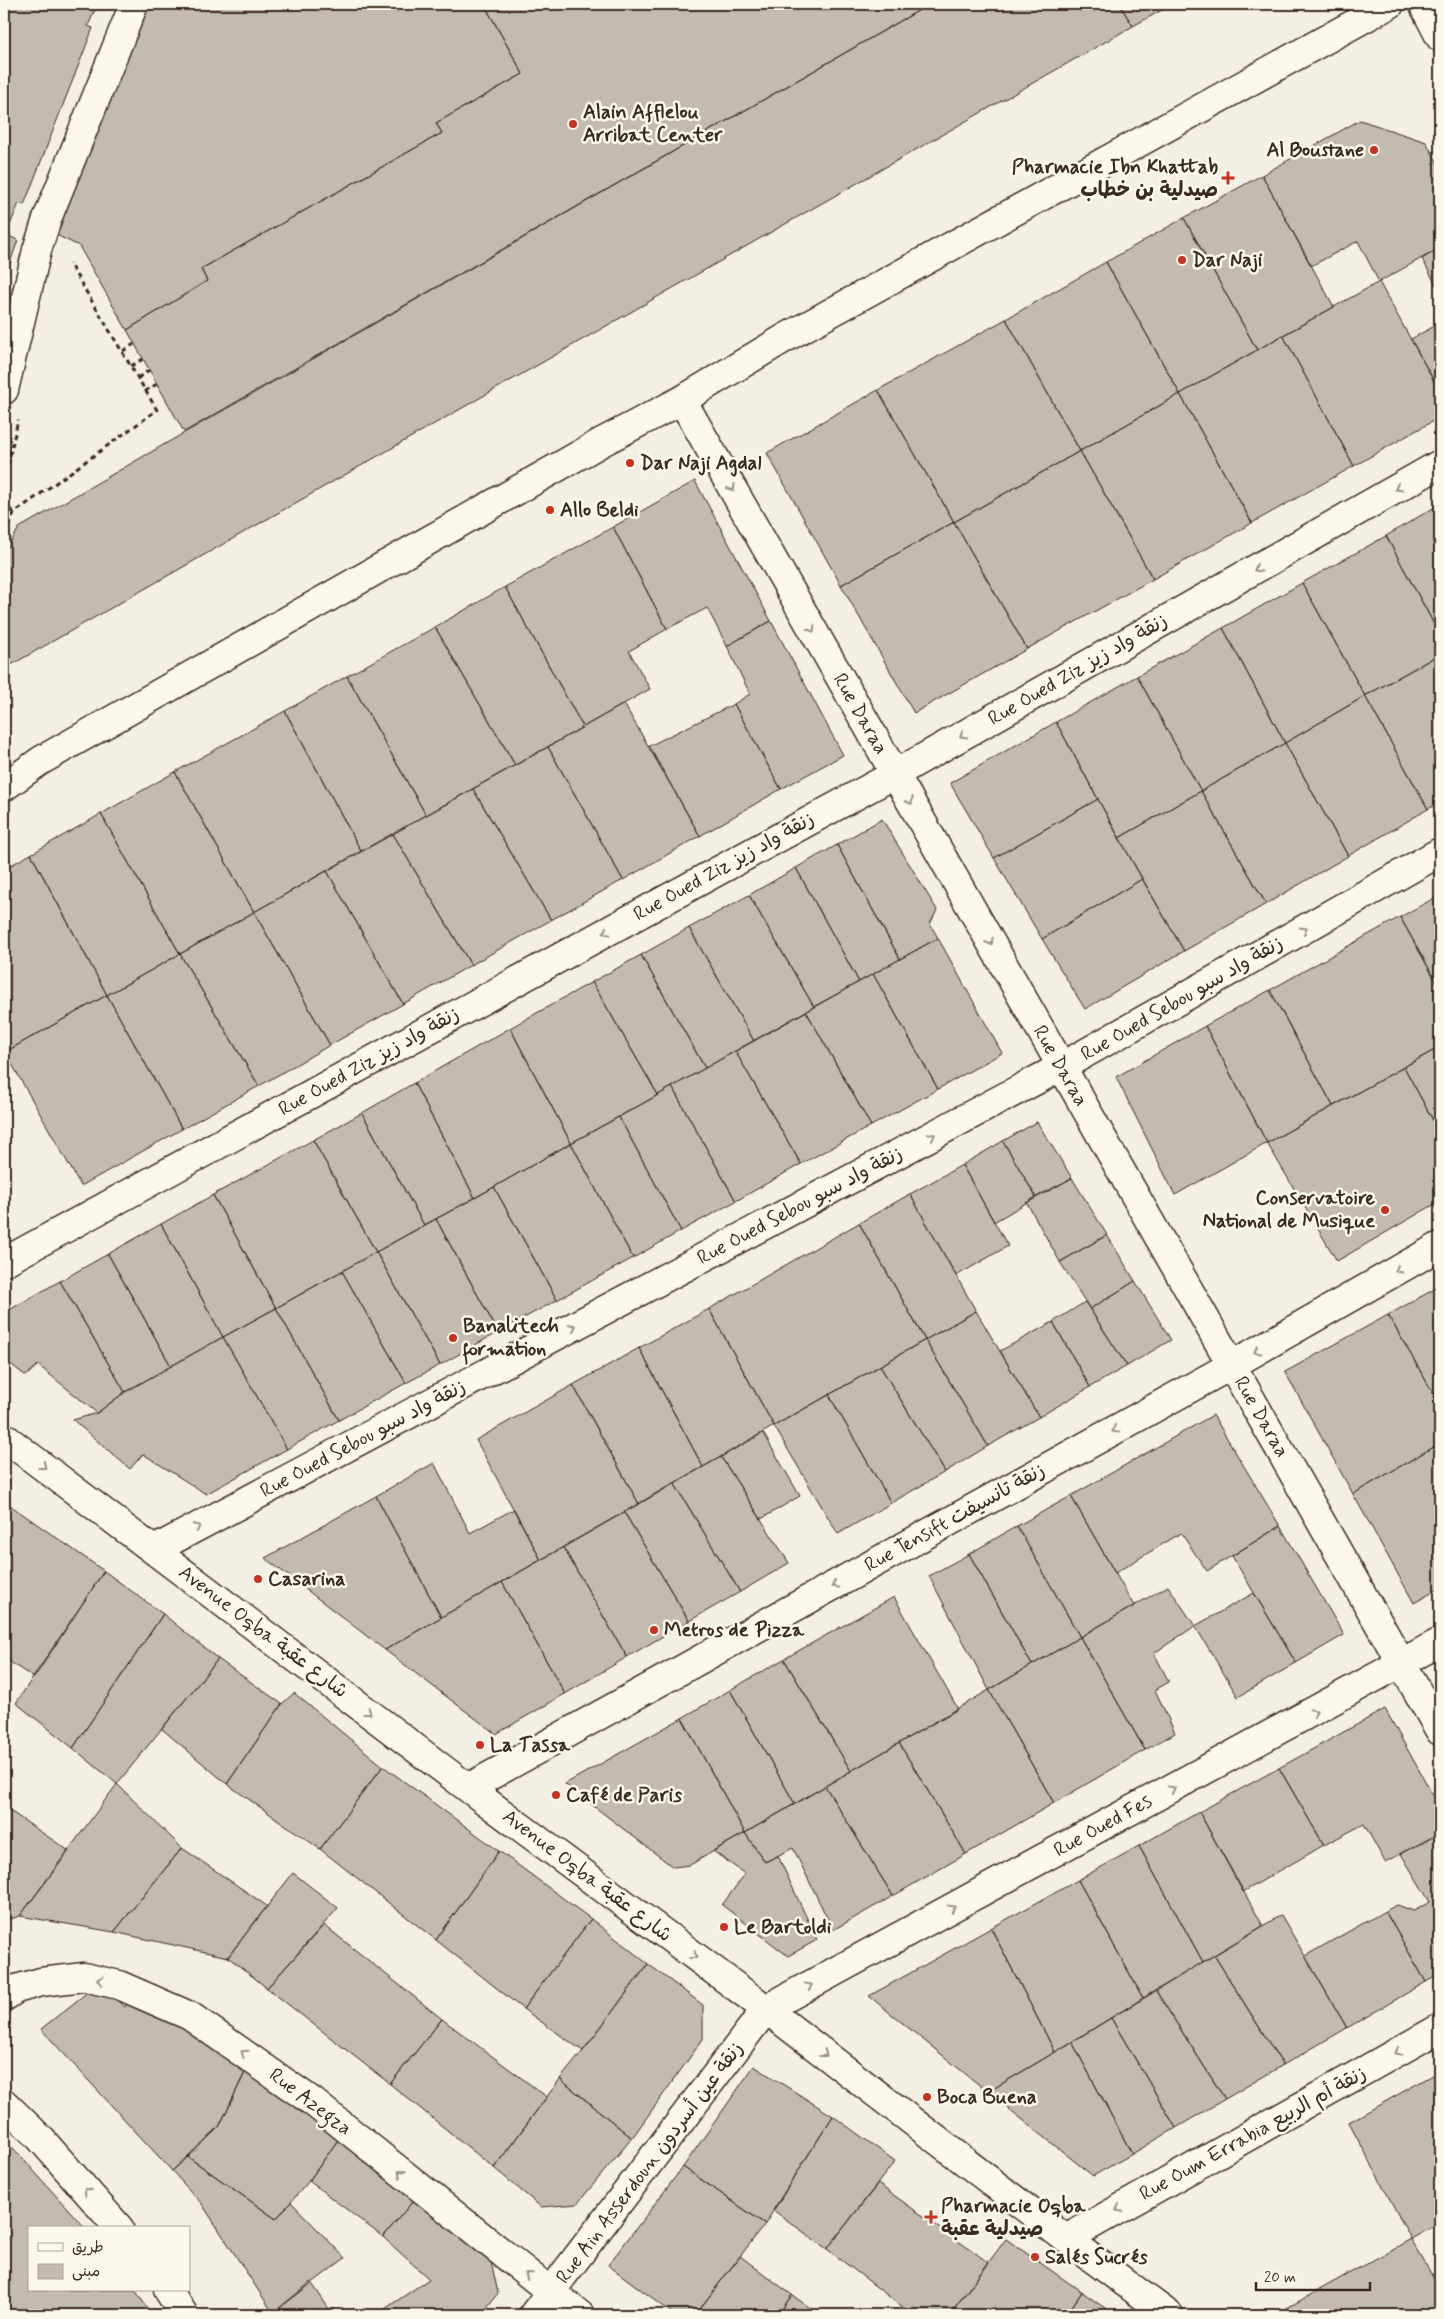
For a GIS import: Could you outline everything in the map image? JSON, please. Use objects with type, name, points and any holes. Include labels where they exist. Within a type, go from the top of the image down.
[{"type":"street","points":[[4,390],[37,250],[47,219],[134,4]]},
{"type":"street","points":[[4,787],[40,761],[593,447],[682,400],[784,338],[1390,4]]},
{"type":"street","points":[[1423,4],[1440,36]]},
{"type":"street","name":"Rue Daraa","points":[[682,400],[1440,1731]]},
{"type":"street","name":"Rue Oued Ziz زنقة واد زيز","points":[[4,1262],[894,774],[1440,464]]},
{"type":"street","points":[[4,771],[40,761]]},
{"type":"street","name":"Rue Oued Sebou زنقة واد سبو","points":[[154,1550],[1061,1067],[1440,852]]},
{"type":"street","name":"Rue Tensift زنقة تانسيفت","points":[[468,1788],[1232,1365],[1440,1246]]},
{"type":"street","name":"Avenue Oqba شارع عقبة","points":[[4,1437],[468,1788],[766,2009],[1066,2239],[1169,2315]]},
{"type":"street","name":"Rue Oued Fes","points":[[766,2009],[1440,1642]]},
{"type":"street","name":"Rue Azegza","points":[[4,1997],[16,1989],[41,1982],[84,1977],[119,1985],[190,2016],[314,2102],[551,2294],[580,2315]]},
{"type":"street","name":"Rue Ain Asserdoun زنقة عين أسردون","points":[[533,2315],[551,2294],[766,2009]]},
{"type":"street","name":"Rue Oum Errabia زنقة أم الربيع","points":[[1066,2239],[1440,2028]]},
{"type":"street","points":[[4,2103],[40,2138],[117,2226]]},
{"type":"street","points":[[169,2292],[184,2315]]},
{"type":"path","points":[[4,533],[14,513],[156,410],[123,351],[68,261]]},
{"type":"path","points":[[123,351],[134,344]]},
{"type":"path","points":[[131,366],[143,359]]},
{"type":"path","points":[[138,378],[149,370]]},
{"type":"path","points":[[145,391],[157,384]]},
{"type":"path","points":[[4,503],[14,513]]},
{"type":"building","points":[[4,4],[103,4],[102,7],[97,5],[88,26],[93,28],[24,205],[19,203],[6,235],[18,240],[4,280]]},
{"type":"building","points":[[142,4],[484,4],[523,74],[436,123],[442,133],[201,269],[207,281],[127,330],[79,246],[48,231]]},
{"type":"building","points":[[484,4],[930,4],[184,432],[127,330],[207,281],[201,269],[442,133],[436,123],[523,74]]},
{"type":"building","points":[[930,4],[1119,4],[1133,26],[4,669],[4,554],[19,528]]},
{"type":"building","points":[[1119,4],[1173,4],[1133,26]]},
{"type":"building","points":[[1360,120],[1426,142],[1440,167],[1440,248],[1379,282],[1358,241],[1311,266],[1262,175]]},
{"type":"building","points":[[1262,175],[1334,307],[1257,350],[1184,218]]},
{"type":"building","points":[[1184,218],[1257,350],[1180,394],[1106,262]]},
{"type":"building","points":[[1440,248],[1440,292],[1422,259]]},
{"type":"building","points":[[1106,262],[1180,394],[1080,451],[1006,319]]},
{"type":"building","points":[[1379,282],[1440,392],[1440,417],[1354,466],[1283,335]]},
{"type":"building","points":[[1006,319],[1080,451],[954,522],[878,390]]},
{"type":"building","points":[[1440,323],[1440,392],[1411,339]]},
{"type":"building","points":[[1283,335],[1354,466],[1252,523],[1180,394]]},
{"type":"building","points":[[878,390],[954,522],[841,585],[767,453]]},
{"type":"building","points":[[1180,394],[1252,523],[1153,579],[1080,451]]},
{"type":"building","points":[[1080,451],[1153,579],[1027,649],[954,522]]},
{"type":"building","points":[[695,481],[771,621],[727,646],[707,608],[667,629],[613,527]]},
{"type":"building","points":[[1440,504],[1440,635],[1386,536]]},
{"type":"building","points":[[954,522],[1027,649],[914,713],[841,585]]},
{"type":"building","points":[[613,527],[667,629],[629,651],[650,689],[583,727],[505,587]]},
{"type":"building","points":[[1386,536],[1440,635],[1440,654],[1365,696],[1302,583]]},
{"type":"building","points":[[1302,583],[1365,696],[1285,743],[1223,628]]},
{"type":"building","points":[[505,587],[583,727],[515,765],[435,627]]},
{"type":"building","points":[[771,621],[843,755],[781,789],[734,704],[750,694],[727,646]]},
{"type":"building","points":[[435,627],[515,765],[426,815],[347,676]]},
{"type":"building","points":[[1223,628],[1285,743],[1201,791],[1137,676]]},
{"type":"building","points":[[1440,654],[1440,802],[1428,809],[1365,696]]},
{"type":"building","points":[[347,676],[426,815],[361,851],[285,711]]},
{"type":"building","points":[[1137,676],[1201,791],[1119,838],[1056,722]]},
{"type":"building","points":[[1365,696],[1428,809],[1348,856],[1285,743]]},
{"type":"building","points":[[624,704],[700,836],[623,880],[548,747]]},
{"type":"building","points":[[734,704],[781,789],[700,836],[649,746]]},
{"type":"building","points":[[285,711],[361,851],[254,912],[175,772]]},
{"type":"building","points":[[1056,722],[1098,799],[994,858],[950,783]]},
{"type":"building","points":[[1285,743],[1348,856],[1266,904],[1201,791]]},
{"type":"building","points":[[548,747],[623,880],[551,920],[473,789]]},
{"type":"building","points":[[175,772],[254,912],[180,954],[101,814]]},
{"type":"building","points":[[473,789],[551,920],[471,965],[393,834]]},
{"type":"building","points":[[1201,791],[1266,904],[1184,951],[1119,838]]},
{"type":"building","points":[[1098,799],[1142,879],[1042,939],[994,858]]},
{"type":"building","points":[[101,814],[180,954],[107,995],[31,854]]},
{"type":"building","points":[[882,819],[937,910],[930,924],[938,938],[900,959],[837,845]]},
{"type":"building","points":[[393,834],[471,965],[403,1004],[327,871]]},
{"type":"building","points":[[837,845],[900,959],[859,982],[796,868]]},
{"type":"building","points":[[31,854],[107,995],[5,1052],[4,869]]},
{"type":"building","points":[[796,868],[859,982],[814,1007],[749,895]]},
{"type":"building","points":[[327,871],[403,1004],[330,1045],[254,912]]},
{"type":"building","points":[[1142,879],[1184,951],[1085,1009],[1042,939]]},
{"type":"building","points":[[749,895],[814,1007],[754,1041],[689,928]]},
{"type":"building","points":[[1440,895],[1440,988],[1400,917]]},
{"type":"building","points":[[254,912],[330,1045],[259,1086],[180,954]]},
{"type":"building","points":[[1400,917],[1440,988],[1440,1047],[1333,1106],[1270,990]]},
{"type":"building","points":[[689,928],[754,1041],[705,1068],[641,955]]},
{"type":"building","points":[[938,938],[1002,1053],[938,1089],[873,974]]},
{"type":"building","points":[[180,954],[259,1086],[182,1129],[107,995]]},
{"type":"building","points":[[641,955],[705,1068],[658,1095],[592,982]]},
{"type":"building","points":[[873,974],[938,1089],[871,1126],[806,1011]]},
{"type":"building","points":[[592,982],[658,1095],[571,1143],[510,1028]]},
{"type":"building","points":[[1270,990],[1333,1106],[1267,1143],[1205,1026]]},
{"type":"building","points":[[107,995],[182,1129],[81,1186],[5,1052]]},
{"type":"building","points":[[806,1011],[871,1126],[801,1164],[735,1051]]},
{"type":"building","points":[[1205,1026],[1267,1143],[1175,1195],[1116,1077]]},
{"type":"building","points":[[510,1028],[571,1143],[475,1198],[414,1083]]},
{"type":"building","points":[[1440,1047],[1440,1133],[1404,1067]]},
{"type":"building","points":[[735,1051],[801,1164],[736,1201],[672,1087]]},
{"type":"building","points":[[1404,1067],[1440,1133],[1440,1201],[1337,1261],[1267,1143]]},
{"type":"building","points":[[414,1083],[475,1198],[424,1225],[362,1113]]},
{"type":"building","points":[[672,1087],[736,1201],[681,1231],[619,1117]]},
{"type":"building","points":[[362,1113],[424,1225],[376,1252],[313,1140]]},
{"type":"building","points":[[619,1117],[681,1231],[633,1258],[571,1143]]},
{"type":"building","points":[[1037,1122],[1072,1178],[1036,1197],[1003,1141]]},
{"type":"building","points":[[313,1140],[376,1252],[276,1308],[213,1195]]},
{"type":"building","points":[[1003,1141],[1036,1197],[994,1222],[962,1165]]},
{"type":"building","points":[[571,1143],[633,1258],[557,1300],[494,1187]]},
{"type":"building","points":[[962,1165],[1008,1246],[956,1276],[910,1194]]},
{"type":"building","points":[[1072,1178],[1107,1235],[1060,1262],[1027,1203]]},
{"type":"building","points":[[494,1187],[557,1300],[498,1332],[436,1219]]},
{"type":"building","points":[[910,1194],[976,1311],[925,1340],[859,1223]]},
{"type":"building","points":[[213,1195],[276,1308],[223,1337],[161,1224]]},
{"type":"building","points":[[436,1219],[498,1332],[440,1365],[376,1252]]},
{"type":"building","points":[[859,1223],[925,1340],[774,1426],[709,1309]]},
{"type":"building","points":[[161,1224],[223,1337],[171,1366],[108,1254]]},
{"type":"building","points":[[1107,1235],[1135,1281],[1090,1309],[1060,1262]]},
{"type":"building","points":[[376,1252],[440,1365],[406,1383],[342,1271]]},
{"type":"building","points":[[108,1254],[171,1366],[125,1392],[60,1281]]},
{"type":"building","points":[[342,1271],[406,1383],[339,1420],[276,1308]]},
{"type":"building","points":[[60,1281],[125,1392],[97,1413],[38,1365],[26,1376],[4,1359],[4,1313]]},
{"type":"building","points":[[1135,1281],[1171,1340],[1127,1366],[1090,1309]]},
{"type":"building","points":[[1440,1286],[1440,1405],[1388,1315]]},
{"type":"building","points":[[1085,1302],[1127,1366],[1090,1387],[1053,1322]]},
{"type":"building","points":[[276,1308],[339,1420],[287,1449],[223,1337]]},
{"type":"building","points":[[709,1309],[774,1426],[703,1467],[639,1348]]},
{"type":"building","points":[[976,1311],[1039,1417],[988,1446],[925,1340]]},
{"type":"building","points":[[1388,1315],[1440,1405],[1440,1443],[1353,1494],[1285,1372]]},
{"type":"building","points":[[1053,1322],[1090,1387],[1039,1417],[1000,1351]]},
{"type":"building","points":[[223,1337],[287,1449],[206,1494],[143,1454],[130,1469],[73,1420],[97,1413],[125,1392]]},
{"type":"building","points":[[925,1340],[988,1446],[945,1472],[880,1366]]},
{"type":"building","points":[[639,1348],[703,1467],[639,1504],[573,1385]]},
{"type":"building","points":[[880,1366],[945,1472],[891,1503],[829,1395]]},
{"type":"building","points":[[573,1385],[639,1504],[541,1560],[476,1440]]},
{"type":"building","points":[[829,1395],[891,1503],[838,1534],[774,1426]]},
{"type":"building","points":[[1213,1415],[1280,1526],[1207,1571],[1181,1533],[1115,1573],[1071,1496]]},
{"type":"building","points":[[763,1433],[800,1496],[761,1519],[721,1457]]},
{"type":"building","points":[[1440,1443],[1440,1588],[1414,1603],[1353,1494]]},
{"type":"building","points":[[721,1457],[789,1563],[740,1592],[674,1483]]},
{"type":"building","points":[[434,1463],[470,1533],[514,1509],[541,1560],[441,1617],[376,1496]]},
{"type":"building","points":[[4,1476],[10,1480],[4,1495]]},
{"type":"building","points":[[674,1483],[740,1592],[689,1621],[624,1512]]},
{"type":"building","points":[[376,1496],[441,1617],[385,1650],[265,1558]]},
{"type":"building","points":[[1071,1496],[1134,1606],[1080,1637],[1017,1526]]},
{"type":"building","points":[[4,1501],[104,1571],[34,1678],[4,1658]]},
{"type":"building","points":[[624,1512],[689,1621],[627,1657],[563,1547]]},
{"type":"building","points":[[1017,1526],[1080,1637],[1032,1665],[969,1554]]},
{"type":"building","points":[[1280,1526],[1344,1635],[1296,1663],[1232,1556]]},
{"type":"building","points":[[563,1547],[627,1657],[565,1694],[502,1582]]},
{"type":"building","points":[[969,1554],[1032,1665],[989,1690],[929,1576]]},
{"type":"building","points":[[104,1571],[163,1614],[73,1748],[16,1703]]},
{"type":"building","points":[[502,1582],[565,1694],[496,1734],[385,1650]]},
{"type":"building","points":[[1168,1586],[1195,1626],[1154,1653],[1169,1682],[1155,1690],[1175,1733],[1145,1750],[1080,1637]]},
{"type":"building","points":[[1254,1593],[1296,1663],[1238,1697],[1195,1626]]},
{"type":"building","points":[[894,1597],[958,1709],[851,1771],[784,1659]]},
{"type":"building","points":[[163,1614],[218,1659],[117,1784],[73,1748]]},
{"type":"building","points":[[1080,1637],[1145,1750],[1054,1803],[989,1690]]},
{"type":"building","points":[[218,1659],[282,1704],[227,1784],[162,1729]]},
{"type":"building","points":[[784,1659],[851,1771],[795,1804],[730,1690]]},
{"type":"building","points":[[730,1690],[795,1804],[745,1833],[682,1718]]},
{"type":"building","points":[[989,1690],[1054,1803],[966,1854],[899,1743]]},
{"type":"building","points":[[294,1693],[383,1766],[320,1849],[227,1784],[282,1704]]},
{"type":"building","points":[[1385,1709],[1440,1808],[1440,1833],[1385,1862],[1364,1824],[1324,1845],[1279,1768]]},
{"type":"building","points":[[682,1718],[745,1833],[690,1865],[673,1867],[565,1784]]},
{"type":"building","points":[[899,1743],[966,1854],[893,1896],[825,1786]]},
{"type":"building","points":[[383,1766],[499,1851],[436,1940],[320,1849]]},
{"type":"building","points":[[1279,1768],[1324,1845],[1243,1892],[1199,1812]]},
{"type":"building","points":[[117,1784],[182,1848],[114,1932],[20,1916]]},
{"type":"building","points":[[825,1786],[893,1896],[833,1930],[793,1848],[765,1862],[745,1833]]},
{"type":"building","points":[[4,1807],[69,1851],[20,1916],[4,1921]]},
{"type":"building","points":[[1199,1812],[1263,1926],[1203,1962],[1139,1846]]},
{"type":"building","points":[[745,1833],[765,1862],[778,1856],[817,1940],[788,1956],[722,1905],[745,1874],[713,1851]]},
{"type":"building","points":[[1440,1833],[1440,1974],[1426,1982],[1385,1911],[1397,1905],[1414,1911],[1430,1902],[1401,1854]]},
{"type":"building","points":[[1139,1846],[1203,1962],[1143,1998],[1078,1880]]},
{"type":"building","points":[[182,1848],[267,1906],[228,1957],[114,1932]]},
{"type":"building","points":[[499,1851],[591,1919],[523,2009],[436,1940]]},
{"type":"building","points":[[293,1873],[338,1908],[267,1988],[228,1957]]},
{"type":"building","points":[[1078,1880],[1143,1998],[1055,2052],[991,1928]]},
{"type":"building","points":[[1385,1911],[1426,1982],[1347,2028],[1305,1956]]},
{"type":"building","points":[[1281,1915],[1347,2028],[1283,2065],[1214,1955]]},
{"type":"building","points":[[591,1919],[648,1964],[583,2051],[523,2009]]},
{"type":"building","points":[[324,1925],[442,2019],[390,2084],[267,1988]]},
{"type":"building","points":[[991,1928],[1055,2052],[988,2092],[869,1996]]},
{"type":"building","points":[[1214,1955],[1283,2065],[1225,2099],[1156,1991]]},
{"type":"building","points":[[648,1964],[703,2005],[703,2039],[632,2138],[560,2079]]},
{"type":"building","points":[[89,1991],[108,1993],[125,2007],[127,2002],[141,2010],[144,2004],[249,2064],[219,2127],[172,2171],[41,2029]]},
{"type":"building","points":[[1156,1991],[1225,2099],[1176,2128],[1111,2018]]},
{"type":"building","points":[[1111,2018],[1176,2128],[1132,2154],[1072,2042]]},
{"type":"building","points":[[442,2019],[547,2097],[494,2168],[390,2084]]},
{"type":"building","points":[[1072,2042],[1132,2154],[1093,2176],[988,2092]]},
{"type":"building","points":[[249,2064],[342,2134],[309,2181],[276,2219],[188,2157],[219,2127]]},
{"type":"building","points":[[754,2066],[833,2116],[765,2224],[683,2167]]},
{"type":"building","points":[[1440,2071],[1440,2223],[1411,2239],[1349,2122]]},
{"type":"building","points":[[560,2079],[632,2138],[577,2204],[541,2207],[494,2168]]},
{"type":"building","points":[[833,2116],[895,2161],[827,2249],[773,2210]]},
{"type":"building","points":[[342,2134],[419,2194],[383,2237],[309,2181]]},
{"type":"building","points":[[4,2142],[14,2149],[83,2226],[28,2226],[28,2292],[136,2292],[152,2315],[4,2315]]},
{"type":"building","points":[[188,2157],[276,2219],[291,2202],[345,2258],[273,2313],[202,2204],[172,2171]]},
{"type":"building","points":[[683,2167],[765,2224],[695,2315],[675,2315],[608,2265]]},
{"type":"building","points":[[878,2184],[989,2263],[949,2315],[913,2315],[827,2249]]},
{"type":"building","points":[[419,2194],[489,2253],[498,2293],[481,2315],[376,2315],[429,2279],[383,2237]]},
{"type":"building","points":[[1006,2239],[1082,2292],[1066,2315],[949,2315]]},
{"type":"building","points":[[1411,2239],[1440,2289],[1440,2315],[1276,2314]]},
{"type":"building","points":[[740,2256],[792,2295],[778,2315],[695,2315]]},
{"type":"building","points":[[1440,2270],[1440,2289],[1432,2274]]},
{"type":"building","points":[[311,2282],[333,2315],[275,2315],[273,2313]]},
{"type":"building","points":[[1082,2292],[1115,2315],[1066,2315]]},
{"type":"building","points":[[792,2295],[820,2315],[778,2315]]},
{"type":"place","name":"Alain Afflelou Arribat Center","points":[[573,124]]},
{"type":"place","name":"Al Boustane","points":[[1374,150]]},
{"type":"place","name":"Pharmacie Ibn Khattab صيدلية بن خطاب","points":[[1228,178]]},
{"type":"place","name":"Dar Naji","points":[[1182,260]]},
{"type":"place","name":"Dar Naji Agdal","points":[[630,463]]},
{"type":"place","name":"Allo Beldi","points":[[550,510]]},
{"type":"place","name":"Conservatoire National de Musique","points":[[1385,1210]]},
{"type":"place","name":"Banalitech formation","points":[[453,1338]]},
{"type":"place","name":"Casarina","points":[[258,1579]]},
{"type":"place","name":"Metros de Pizza","points":[[654,1630]]},
{"type":"place","name":"La Tassa","points":[[480,1745]]},
{"type":"place","name":"Café de Paris","points":[[556,1795]]},
{"type":"place","name":"Le Bartoldi","points":[[724,1927]]},
{"type":"place","name":"Boca Buena","points":[[927,2097]]},
{"type":"place","name":"Pharmacie Oqba صيدلية عقبة","points":[[931,2217]]},
{"type":"place","name":"Salés Sucrés","points":[[1035,2257]]}]
